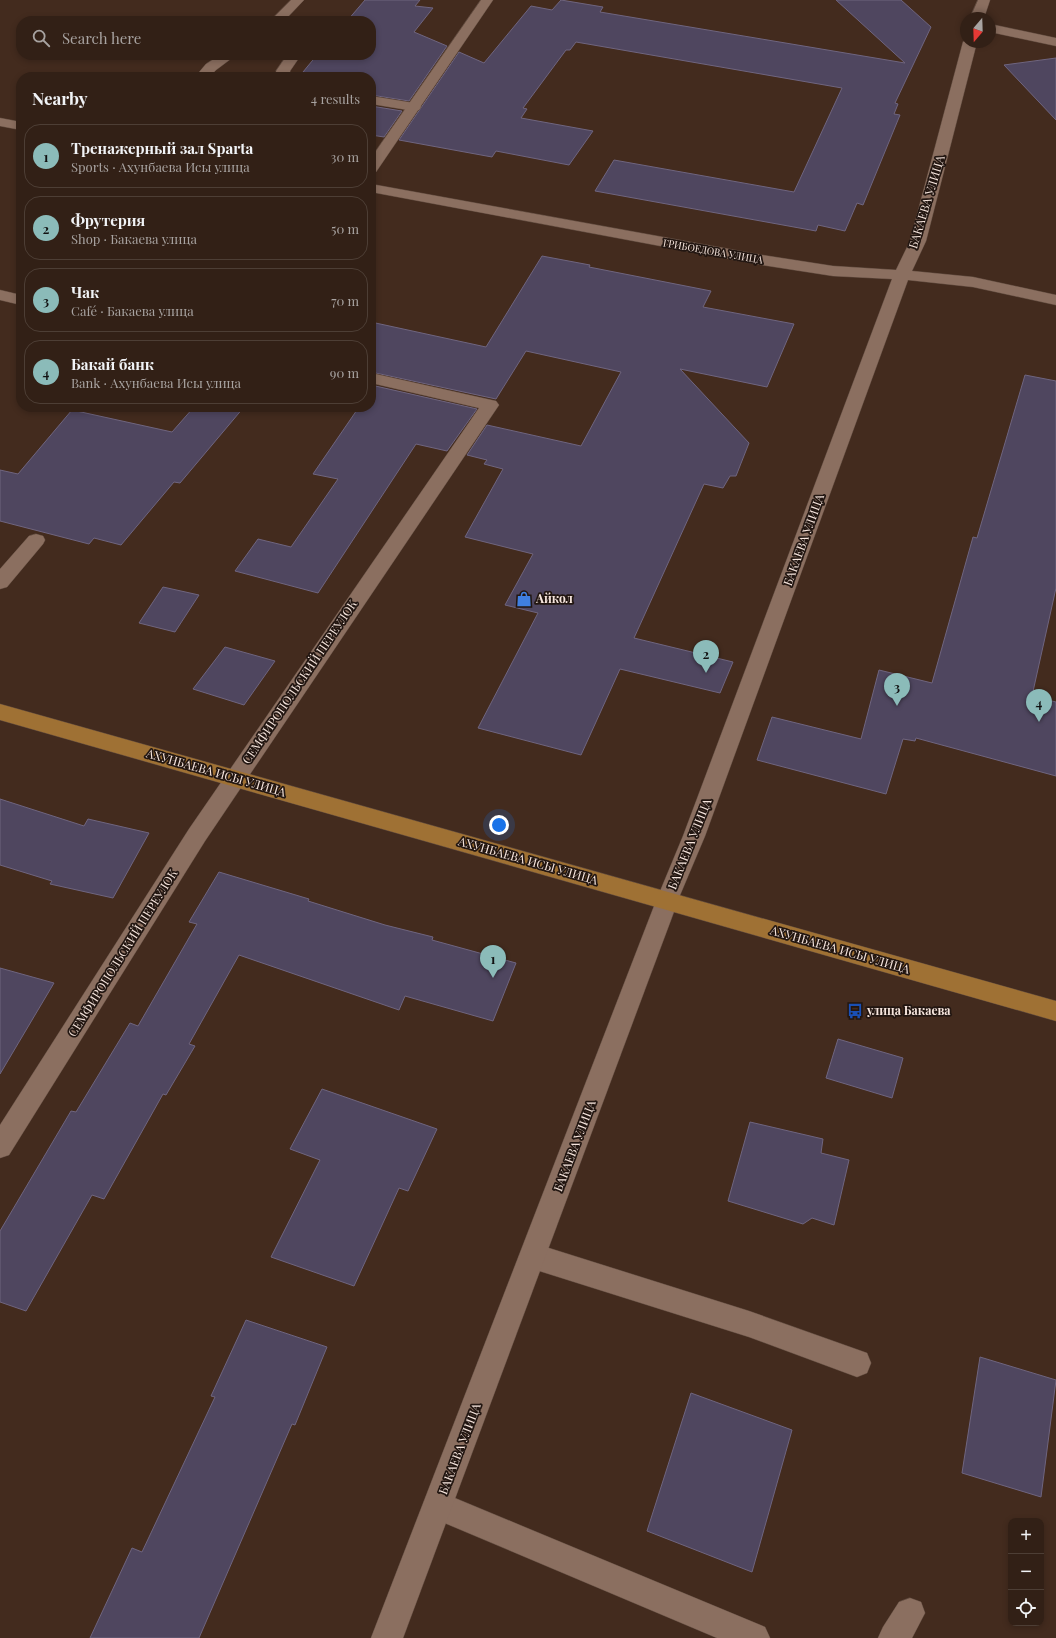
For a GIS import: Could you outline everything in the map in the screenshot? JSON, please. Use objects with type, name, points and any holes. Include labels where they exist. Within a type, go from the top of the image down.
[{"type":"main road","name":"АХУНБАЕВА ИСЫ УЛИЦА","points":[[0,712],[1056,1011]]},
{"type":"street","points":[[282,16],[298,0]]},
{"type":"street","points":[[376,162],[487,0]]},
{"type":"street","points":[[979,12],[984,0]]},
{"type":"street","points":[[996,29],[1056,42]]},
{"type":"street","name":"БАКАЕВА УЛИЦА","points":[[386,1638],[438,1506],[667,901],[697,829],[902,275],[918,241],[968,48]]},
{"type":"street","points":[[206,72],[211,67],[222,60]]},
{"type":"street","points":[[283,72],[291,60]]},
{"type":"street","points":[[376,101],[414,107]]},
{"type":"street","points":[[0,122],[16,125]]},
{"type":"street","name":"ГРИБОЕДОВА УЛИЦА","points":[[376,189],[762,260],[833,271],[902,275],[973,282],[1056,300]]},
{"type":"street","points":[[0,295],[16,299]]},
{"type":"street","name":"СЕМФИРОПОЛЬСКИЙ ПЕРЕУЛОК","points":[[0,1147],[197,835],[272,722],[490,404],[376,379]]},
{"type":"street","points":[[0,582],[36,540]]},
{"type":"street","points":[[533,1256],[749,1324],[857,1363]]},
{"type":"street","points":[[438,1506],[754,1638]]},
{"type":"street","points":[[894,1638],[910,1613]]},
{"type":"building","points":[[365,0],[420,0],[415,6],[433,8],[414,32],[447,46],[409,101],[376,96],[376,72],[303,72],[313,60],[376,60],[376,16],[351,16]]},
{"type":"building","points":[[561,0],[603,7],[600,12],[905,63],[836,0],[901,0],[931,27],[895,103],[898,104],[894,114],[900,115],[863,205],[857,203],[845,231],[818,225],[816,231],[595,191],[614,160],[794,192],[842,88],[576,42],[570,50],[566,50],[523,108],[527,109],[521,118],[593,131],[569,165],[496,151],[492,157],[399,140],[459,52],[484,63],[531,6],[552,10]]},
{"type":"building","points":[[1056,58],[1056,120],[1004,65]]},
{"type":"building","points":[[376,107],[402,111],[384,137],[376,136]]},
{"type":"building","points":[[542,256],[590,265],[589,267],[711,291],[703,307],[794,324],[767,387],[680,369],[749,443],[736,476],[730,476],[723,488],[704,484],[634,638],[733,662],[720,693],[620,669],[581,755],[478,728],[538,613],[505,605],[533,554],[465,537],[503,469],[484,464],[487,460],[467,455],[487,425],[581,446],[621,372],[526,351],[496,399],[376,373],[376,323],[486,347]]},
{"type":"building","points":[[1025,375],[1056,381],[1056,588],[1032,696],[1056,702],[1056,776],[916,738],[915,741],[903,739],[886,794],[757,760],[772,717],[861,739],[879,670],[932,683],[973,537],[977,538]]},
{"type":"building","points":[[376,386],[477,409],[447,451],[416,444],[318,593],[235,571],[258,539],[291,547],[338,479],[313,474],[356,412],[376,412]]},
{"type":"building","points":[[70,412],[81,412],[172,432],[190,412],[240,412],[180,483],[174,482],[121,545],[94,538],[89,544],[0,521],[0,470],[18,474]]},
{"type":"building","points":[[163,587],[199,595],[175,632],[139,623]]},
{"type":"building","points":[[225,647],[275,661],[244,705],[193,689]]},
{"type":"building","points":[[0,799],[84,826],[88,819],[149,833],[113,898],[50,884],[52,881],[0,865]]},
{"type":"building","points":[[219,872],[309,899],[308,901],[385,925],[433,937],[432,940],[516,963],[493,1021],[405,996],[399,1010],[239,955],[189,1044],[195,1046],[166,1095],[163,1094],[104,1199],[92,1195],[26,1311],[0,1302],[0,1231],[71,1111],[76,1112],[130,1023],[138,1026],[197,924],[189,922]]},
{"type":"building","points":[[0,968],[54,983],[0,1074]]},
{"type":"building","points":[[838,1039],[903,1058],[892,1098],[826,1078]]},
{"type":"building","points":[[322,1089],[437,1129],[408,1191],[399,1188],[354,1286],[271,1257],[320,1160],[290,1149]]},
{"type":"building","points":[[750,1122],[823,1139],[821,1153],[849,1160],[834,1225],[812,1218],[803,1224],[728,1201]]},
{"type":"building","points":[[246,1320],[327,1347],[295,1425],[292,1424],[199,1638],[90,1638],[132,1548],[142,1552],[215,1397],[211,1396]]},
{"type":"building","points":[[980,1357],[1056,1380],[1041,1497],[962,1473]]},
{"type":"building","points":[[691,1393],[792,1430],[752,1572],[647,1531]]},
{"type":"place","name":"Айкол","points":[[524,599]]},
{"type":"place","name":"Фрутерия","points":[[706,673]]},
{"type":"place","name":"Чак","points":[[897,706]]},
{"type":"place","name":"Бакай банк","points":[[1039,722]]},
{"type":"place","name":"Тренажерный зал Sparta","points":[[493,978]]},
{"type":"place","name":"улица Бакаева","points":[[855,1011]]}]
